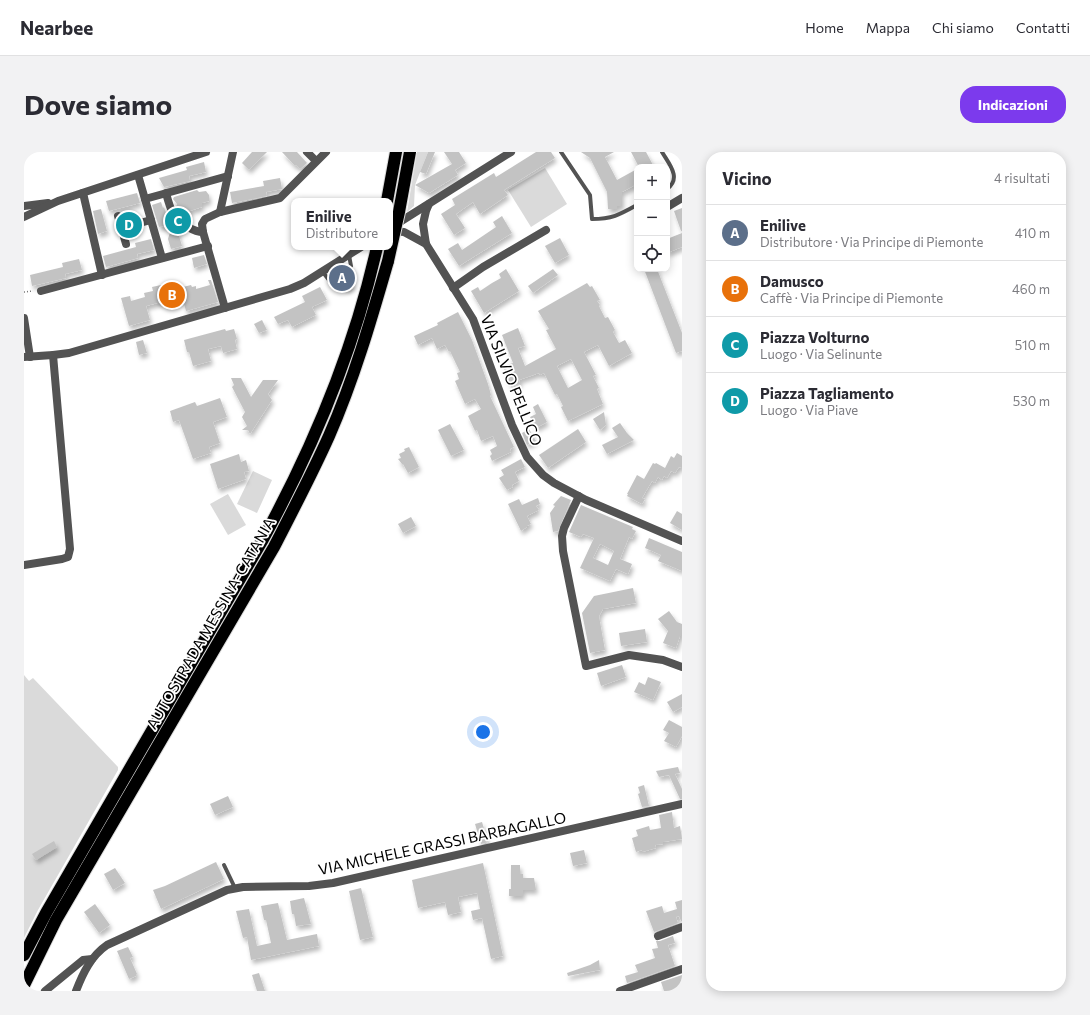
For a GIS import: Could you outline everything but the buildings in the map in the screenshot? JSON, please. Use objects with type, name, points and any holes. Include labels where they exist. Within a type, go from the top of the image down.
[{"type":"highway","points":[[388,198],[396,152]]},
{"type":"highway","name":"AUTOSTRADA MESSINA-CATANIA","points":[[393,238],[410,152]]},
{"type":"highway","name":"AUTOSTRADA MESSINA-CATANIA","points":[[24,985],[60,914],[274,547],[296,504],[329,435],[345,395],[370,322],[390,250]]},
{"type":"highway","name":"AUTOSTRADA MESSINA-CATANIA","points":[[24,955],[46,913],[286,498],[318,429],[334,390],[358,318],[376,252]]},
{"type":"street","points":[[24,217],[58,201],[206,152]]},
{"type":"street","points":[[220,212],[232,152]]},
{"type":"street","points":[[307,152],[316,161]]},
{"type":"street","points":[[225,308],[203,232],[202,224],[205,219],[220,212],[280,198],[326,152]]},
{"type":"street","points":[[393,228],[511,152]]},
{"type":"street","points":[[138,175],[162,258]]},
{"type":"street","points":[[145,199],[228,176]]},
{"type":"street","points":[[83,193],[102,275]]},
{"type":"street","points":[[166,193],[174,217],[186,227],[203,232]]},
{"type":"street","points":[[670,205],[682,198]]},
{"type":"street","points":[[24,206],[58,201]]},
{"type":"street","points":[[426,241],[423,224],[429,204]]},
{"type":"street","points":[[118,216],[126,244]]},
{"type":"street","points":[[409,217],[413,236]]},
{"type":"street","name":"VIA SILVIO PELLICO","points":[[409,217],[415,220],[473,319],[512,425],[527,457],[543,475],[554,483],[578,496],[682,541]]},
{"type":"street","points":[[121,228],[151,220]]},
{"type":"street","points":[[393,230],[404,232],[426,241]]},
{"type":"street","points":[[454,288],[483,267],[546,230]]},
{"type":"street","points":[[41,291],[208,246]]},
{"type":"street","points":[[24,318],[27,357],[69,353],[290,289],[356,250]]},
{"type":"street","points":[[24,565],[68,557],[70,549],[53,355]]},
{"type":"street","points":[[578,496],[562,536],[563,551],[586,666],[629,655],[663,660],[682,667]]},
{"type":"street","name":"VIA MICHELE GRASSI BARBAGALLO","points":[[76,991],[82,976],[92,960],[99,951],[107,945],[227,890],[235,888],[309,886],[333,883],[682,804]]},
{"type":"street","points":[[658,936],[682,927]]},
{"type":"street","points":[[45,991],[83,960],[92,960]]},
{"type":"street","points":[[620,991],[682,969]]},
{"type":"lane","points":[[561,152],[590,195],[592,220],[604,220],[615,217],[634,207]]},
{"type":"lane","points":[[662,152],[676,171],[676,181],[670,188]]},
{"type":"lane","points":[[224,865],[235,888]]},
{"type":"path","points":[[24,292],[41,291]]},
{"type":"shaded area","points":[[417,152],[428,152],[415,185],[414,206],[407,212]]},
{"type":"shaded area","points":[[545,168],[567,204],[531,227],[508,190]]},
{"type":"shaded area","points":[[253,471],[272,480],[257,513],[237,504]]},
{"type":"shaded area","points":[[228,494],[246,525],[228,535],[210,504]]},
{"type":"shaded area","points":[[24,675],[29,681],[33,678],[118,767],[118,770],[38,910],[24,938]]},
{"type":"place","name":"Piazza Volturno","points":[[178,221]]},
{"type":"place","name":"Piazza Tagliamento","points":[[129,225]]},
{"type":"place","name":"Enilive","points":[[342,278]]},
{"type":"place","name":"Damusco","points":[[172,295]]}]
